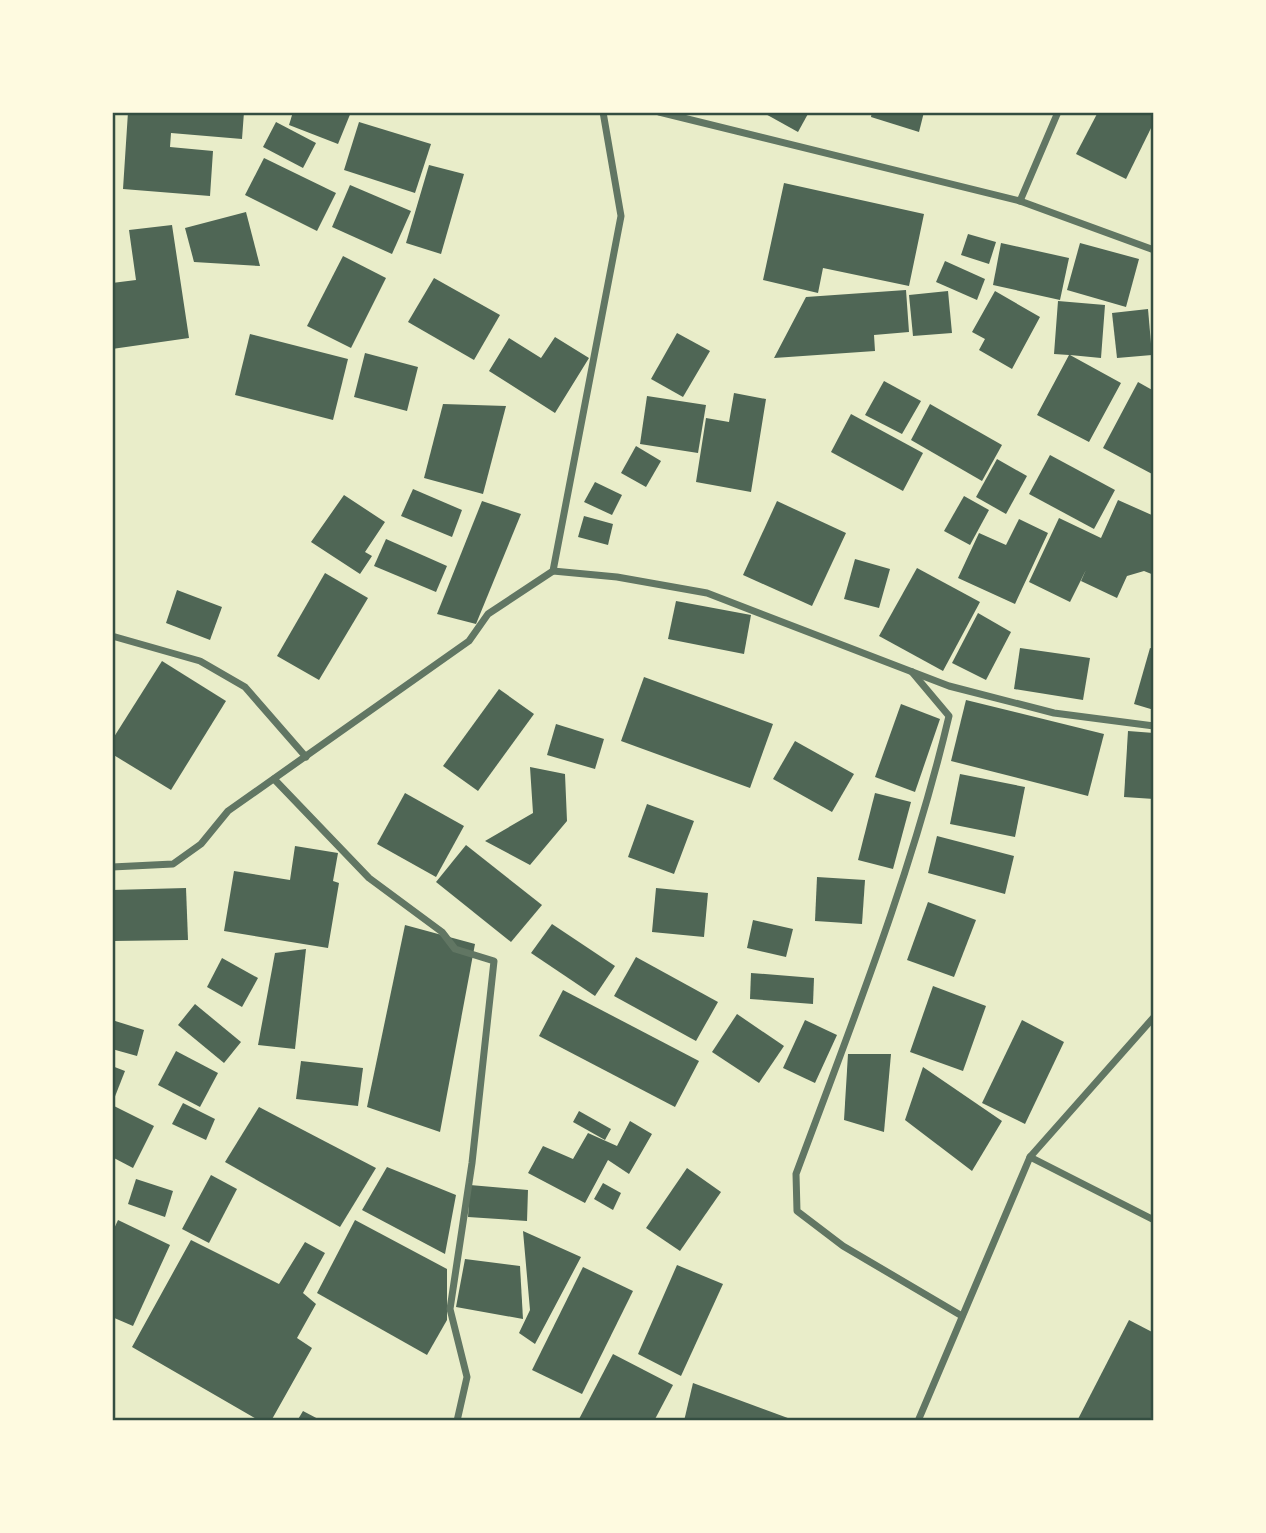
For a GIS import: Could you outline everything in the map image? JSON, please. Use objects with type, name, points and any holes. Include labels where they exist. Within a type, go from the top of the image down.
[{"type":"street","points":[[553,571],[621,216],[603,112]]},
{"type":"street","points":[[659,112],[1020,201],[1154,250]]},
{"type":"street","points":[[1020,201],[1058,112]]},
{"type":"street","points":[[112,867],[173,864],[201,845],[228,811],[469,641],[488,614],[553,571],[617,577],[707,593],[949,686],[1054,713],[1154,726]]},
{"type":"street","points":[[112,636],[200,661],[245,687],[306,757]]},
{"type":"street","points":[[912,671],[949,716],[933,782],[878,954],[796,1174],[797,1211],[843,1246],[962,1316]]},
{"type":"street","points":[[274,779],[369,878],[442,932],[454,949],[494,961],[472,1163],[450,1308],[467,1377],[457,1421]]},
{"type":"street","points":[[918,1421],[1030,1157],[1154,1017]]},
{"type":"street","points":[[1030,1157],[1154,1220]]},
{"type":"building","points":[[128,112],[244,112],[242,139],[171,133],[170,147],[213,151],[210,196],[123,189]]},
{"type":"building","points":[[293,112],[351,112],[338,144],[289,125]]},
{"type":"building","points":[[762,112],[809,112],[798,132]]},
{"type":"building","points":[[872,112],[924,112],[919,132],[871,117]]},
{"type":"building","points":[[1098,112],[1154,112],[1154,122],[1126,179],[1076,154]]},
{"type":"building","points":[[276,122],[316,143],[303,168],[263,147]]},
{"type":"building","points":[[359,122],[431,144],[415,193],[344,170]]},
{"type":"building","points":[[264,158],[336,193],[317,231],[245,195]]},
{"type":"building","points":[[429,165],[464,174],[441,254],[406,243]]},
{"type":"building","points":[[784,183],[924,214],[909,286],[823,268],[818,293],[763,280]]},
{"type":"building","points":[[350,185],[411,211],[392,254],[332,227]]},
{"type":"building","points":[[246,212],[260,266],[194,262],[185,228]]},
{"type":"building","points":[[172,225],[189,338],[112,349],[112,283],[136,280],[129,230]]},
{"type":"building","points":[[968,234],[996,242],[989,264],[961,255]]},
{"type":"building","points":[[1001,243],[1069,258],[1060,300],[993,285]]},
{"type":"building","points":[[1080,243],[1139,259],[1126,307],[1067,290]]},
{"type":"building","points":[[343,256],[386,278],[351,348],[307,326]]},
{"type":"building","points":[[945,261],[985,279],[977,300],[936,282]]},
{"type":"building","points":[[434,278],[500,315],[474,360],[408,322]]},
{"type":"building","points":[[906,290],[909,332],[874,335],[875,351],[774,358],[806,297]]},
{"type":"building","points":[[948,291],[952,333],[913,336],[909,295]]},
{"type":"building","points":[[995,291],[1040,317],[1012,369],[979,350],[985,339],[972,332]]},
{"type":"building","points":[[1058,301],[1105,305],[1101,358],[1070,355],[1121,383],[1089,442],[1037,415],[1069,355],[1054,354]]},
{"type":"building","points":[[1148,309],[1152,355],[1117,358],[1112,313]]},
{"type":"building","points":[[677,333],[710,351],[683,397],[651,379]]},
{"type":"building","points":[[250,334],[348,359],[333,420],[235,395]]},
{"type":"building","points":[[555,337],[589,358],[555,413],[489,371],[509,338],[541,358]]},
{"type":"building","points":[[365,353],[418,367],[407,411],[354,397]]},
{"type":"building","points":[[884,381],[921,401],[902,434],[865,415]]},
{"type":"building","points":[[1138,382],[1154,391],[1154,475],[1103,448]]},
{"type":"building","points":[[734,393],[766,399],[751,492],[696,482],[706,418],[729,422]]},
{"type":"building","points":[[647,396],[706,405],[698,453],[640,444]]},
{"type":"building","points":[[443,404],[506,406],[483,494],[424,478]]},
{"type":"building","points":[[930,404],[1002,445],[982,481],[911,440]]},
{"type":"building","points":[[851,414],[923,453],[903,491],[831,452]]},
{"type":"building","points":[[636,446],[661,461],[646,487],[621,473]]},
{"type":"building","points":[[1050,455],[1115,490],[1094,529],[1029,494]]},
{"type":"building","points":[[997,459],[1027,476],[1006,514],[976,497]]},
{"type":"building","points":[[595,482],[622,495],[612,515],[584,502]]},
{"type":"building","points":[[413,489],[462,510],[452,537],[401,516]]},
{"type":"building","points":[[344,495],[385,522],[365,552],[372,556],[360,574],[311,542]]},
{"type":"building","points":[[964,496],[989,510],[970,545],[944,531]]},
{"type":"building","points":[[1118,500],[1154,516],[1154,575],[1144,571],[1127,576],[1117,598],[1081,581],[1086,570],[1070,602],[1029,582],[1059,518],[1101,538]]},
{"type":"building","points":[[482,501],[521,514],[476,624],[437,614]]},
{"type":"building","points":[[777,501],[846,533],[812,606],[743,575]]},
{"type":"building","points":[[584,516],[613,524],[608,545],[578,537]]},
{"type":"building","points":[[1019,519],[1048,533],[1015,604],[958,578],[979,533],[1006,545]]},
{"type":"building","points":[[386,539],[447,566],[436,592],[374,566]]},
{"type":"building","points":[[855,559],[890,569],[879,608],[844,599]]},
{"type":"building","points":[[917,568],[980,602],[943,671],[879,636]]},
{"type":"building","points":[[325,573],[368,598],[319,680],[277,656]]},
{"type":"building","points":[[177,590],[222,607],[210,640],[166,623]]},
{"type":"building","points":[[676,601],[751,615],[744,654],[668,639]]},
{"type":"building","points":[[978,613],[1011,632],[986,680],[952,663]]},
{"type":"building","points":[[1020,648],[1090,658],[1083,700],[1014,689]]},
{"type":"building","points":[[1150,648],[1154,649],[1154,710],[1134,704]]},
{"type":"building","points":[[162,661],[226,701],[171,790],[112,754],[112,740]]},
{"type":"building","points":[[644,677],[773,724],[750,788],[621,741]]},
{"type":"building","points":[[499,689],[534,714],[478,791],[443,766]]},
{"type":"building","points":[[966,700],[1104,734],[1088,796],[951,761]]},
{"type":"building","points":[[901,704],[940,719],[915,792],[875,777]]},
{"type":"building","points":[[556,724],[604,739],[595,769],[547,755]]},
{"type":"building","points":[[1128,731],[1154,733],[1154,799],[1124,797]]},
{"type":"building","points":[[795,741],[854,774],[832,812],[773,779]]},
{"type":"building","points":[[530,767],[565,774],[567,821],[530,865],[485,841],[533,813]]},
{"type":"building","points":[[960,774],[1025,787],[1015,837],[950,824]]},
{"type":"building","points":[[405,793],[464,826],[436,877],[377,844]]},
{"type":"building","points":[[875,793],[911,802],[893,869],[858,860]]},
{"type":"building","points":[[647,804],[694,821],[674,874],[628,857]]},
{"type":"building","points":[[937,836],[1014,856],[1005,894],[928,873]]},
{"type":"building","points":[[466,845],[542,905],[511,942],[436,882]]},
{"type":"building","points":[[295,846],[338,853],[333,881],[339,883],[328,948],[224,931],[234,871],[290,880]]},
{"type":"building","points":[[817,877],[865,880],[862,924],[815,921]]},
{"type":"building","points":[[186,888],[188,940],[112,941],[112,890]]},
{"type":"building","points":[[656,888],[708,893],[704,937],[652,932]]},
{"type":"building","points":[[928,902],[976,920],[954,977],[907,960]]},
{"type":"building","points":[[753,920],[793,929],[786,957],[747,948]]},
{"type":"building","points":[[552,924],[615,966],[595,996],[531,953]]},
{"type":"building","points":[[405,925],[475,944],[440,1132],[367,1107]]},
{"type":"building","points":[[306,949],[295,1049],[258,1045],[275,953]]},
{"type":"building","points":[[636,957],[718,1002],[696,1041],[614,996]]},
{"type":"building","points":[[222,958],[258,978],[242,1007],[207,987]]},
{"type":"building","points":[[751,973],[814,978],[813,1004],[750,999]]},
{"type":"building","points":[[933,986],[986,1006],[963,1071],[910,1052]]},
{"type":"building","points":[[563,990],[699,1061],[675,1107],[539,1036]]},
{"type":"building","points":[[195,1004],[241,1042],[224,1063],[178,1025]]},
{"type":"building","points":[[737,1014],[784,1046],[759,1083],[712,1052]]},
{"type":"building","points":[[112,1020],[144,1030],[137,1056],[112,1049]]},
{"type":"building","points":[[805,1020],[837,1035],[815,1083],[783,1068]]},
{"type":"building","points":[[1022,1020],[1064,1042],[1025,1124],[982,1103]]},
{"type":"building","points":[[176,1051],[218,1073],[200,1107],[158,1085]]},
{"type":"building","points":[[848,1054],[891,1054],[884,1132],[844,1120]]},
{"type":"building","points":[[301,1061],[363,1068],[358,1106],[296,1099]]},
{"type":"building","points":[[112,1066],[125,1071],[114,1099],[112,1098]]},
{"type":"building","points":[[923,1067],[1002,1121],[972,1171],[905,1120]]},
{"type":"building","points":[[183,1103],[215,1119],[206,1140],[172,1124]]},
{"type":"building","points":[[112,1105],[154,1126],[133,1168],[112,1157]]},
{"type":"building","points":[[259,1107],[376,1168],[340,1227],[225,1162]]},
{"type":"building","points":[[579,1111],[611,1129],[605,1140],[573,1122]]},
{"type":"building","points":[[630,1121],[652,1134],[629,1174],[608,1160],[585,1203],[528,1173],[543,1146],[573,1159],[588,1133],[617,1146]]},
{"type":"building","points":[[387,1167],[456,1195],[445,1254],[362,1210]]},
{"type":"building","points":[[687,1168],[721,1192],[680,1251],[646,1228]]},
{"type":"building","points":[[211,1175],[237,1189],[209,1243],[182,1229]]},
{"type":"building","points":[[136,1179],[173,1191],[165,1217],[128,1204]]},
{"type":"building","points":[[603,1183],[621,1193],[613,1210],[594,1199]]},
{"type":"building","points":[[470,1185],[528,1190],[527,1221],[468,1217]]},
{"type":"building","points":[[118,1220],[170,1245],[133,1326],[112,1317],[112,1233]]},
{"type":"building","points":[[355,1220],[447,1269],[447,1320],[427,1355],[317,1293]]},
{"type":"building","points":[[523,1231],[581,1257],[535,1344],[519,1333],[530,1310]]},
{"type":"building","points":[[191,1240],[279,1284],[305,1242],[325,1253],[303,1293],[316,1304],[297,1338],[312,1348],[271,1421],[260,1421],[132,1347]]},
{"type":"building","points":[[465,1259],[520,1266],[523,1319],[456,1307]]},
{"type":"building","points":[[677,1265],[723,1284],[681,1376],[638,1354]]},
{"type":"building","points":[[583,1267],[633,1291],[582,1394],[532,1370]]},
{"type":"building","points":[[1129,1320],[1154,1333],[1154,1421],[1077,1421]]},
{"type":"building","points":[[613,1354],[673,1385],[654,1421],[578,1421]]},
{"type":"building","points":[[693,1383],[796,1421],[684,1421]]},
{"type":"building","points":[[303,1411],[322,1421],[297,1421]]}]
